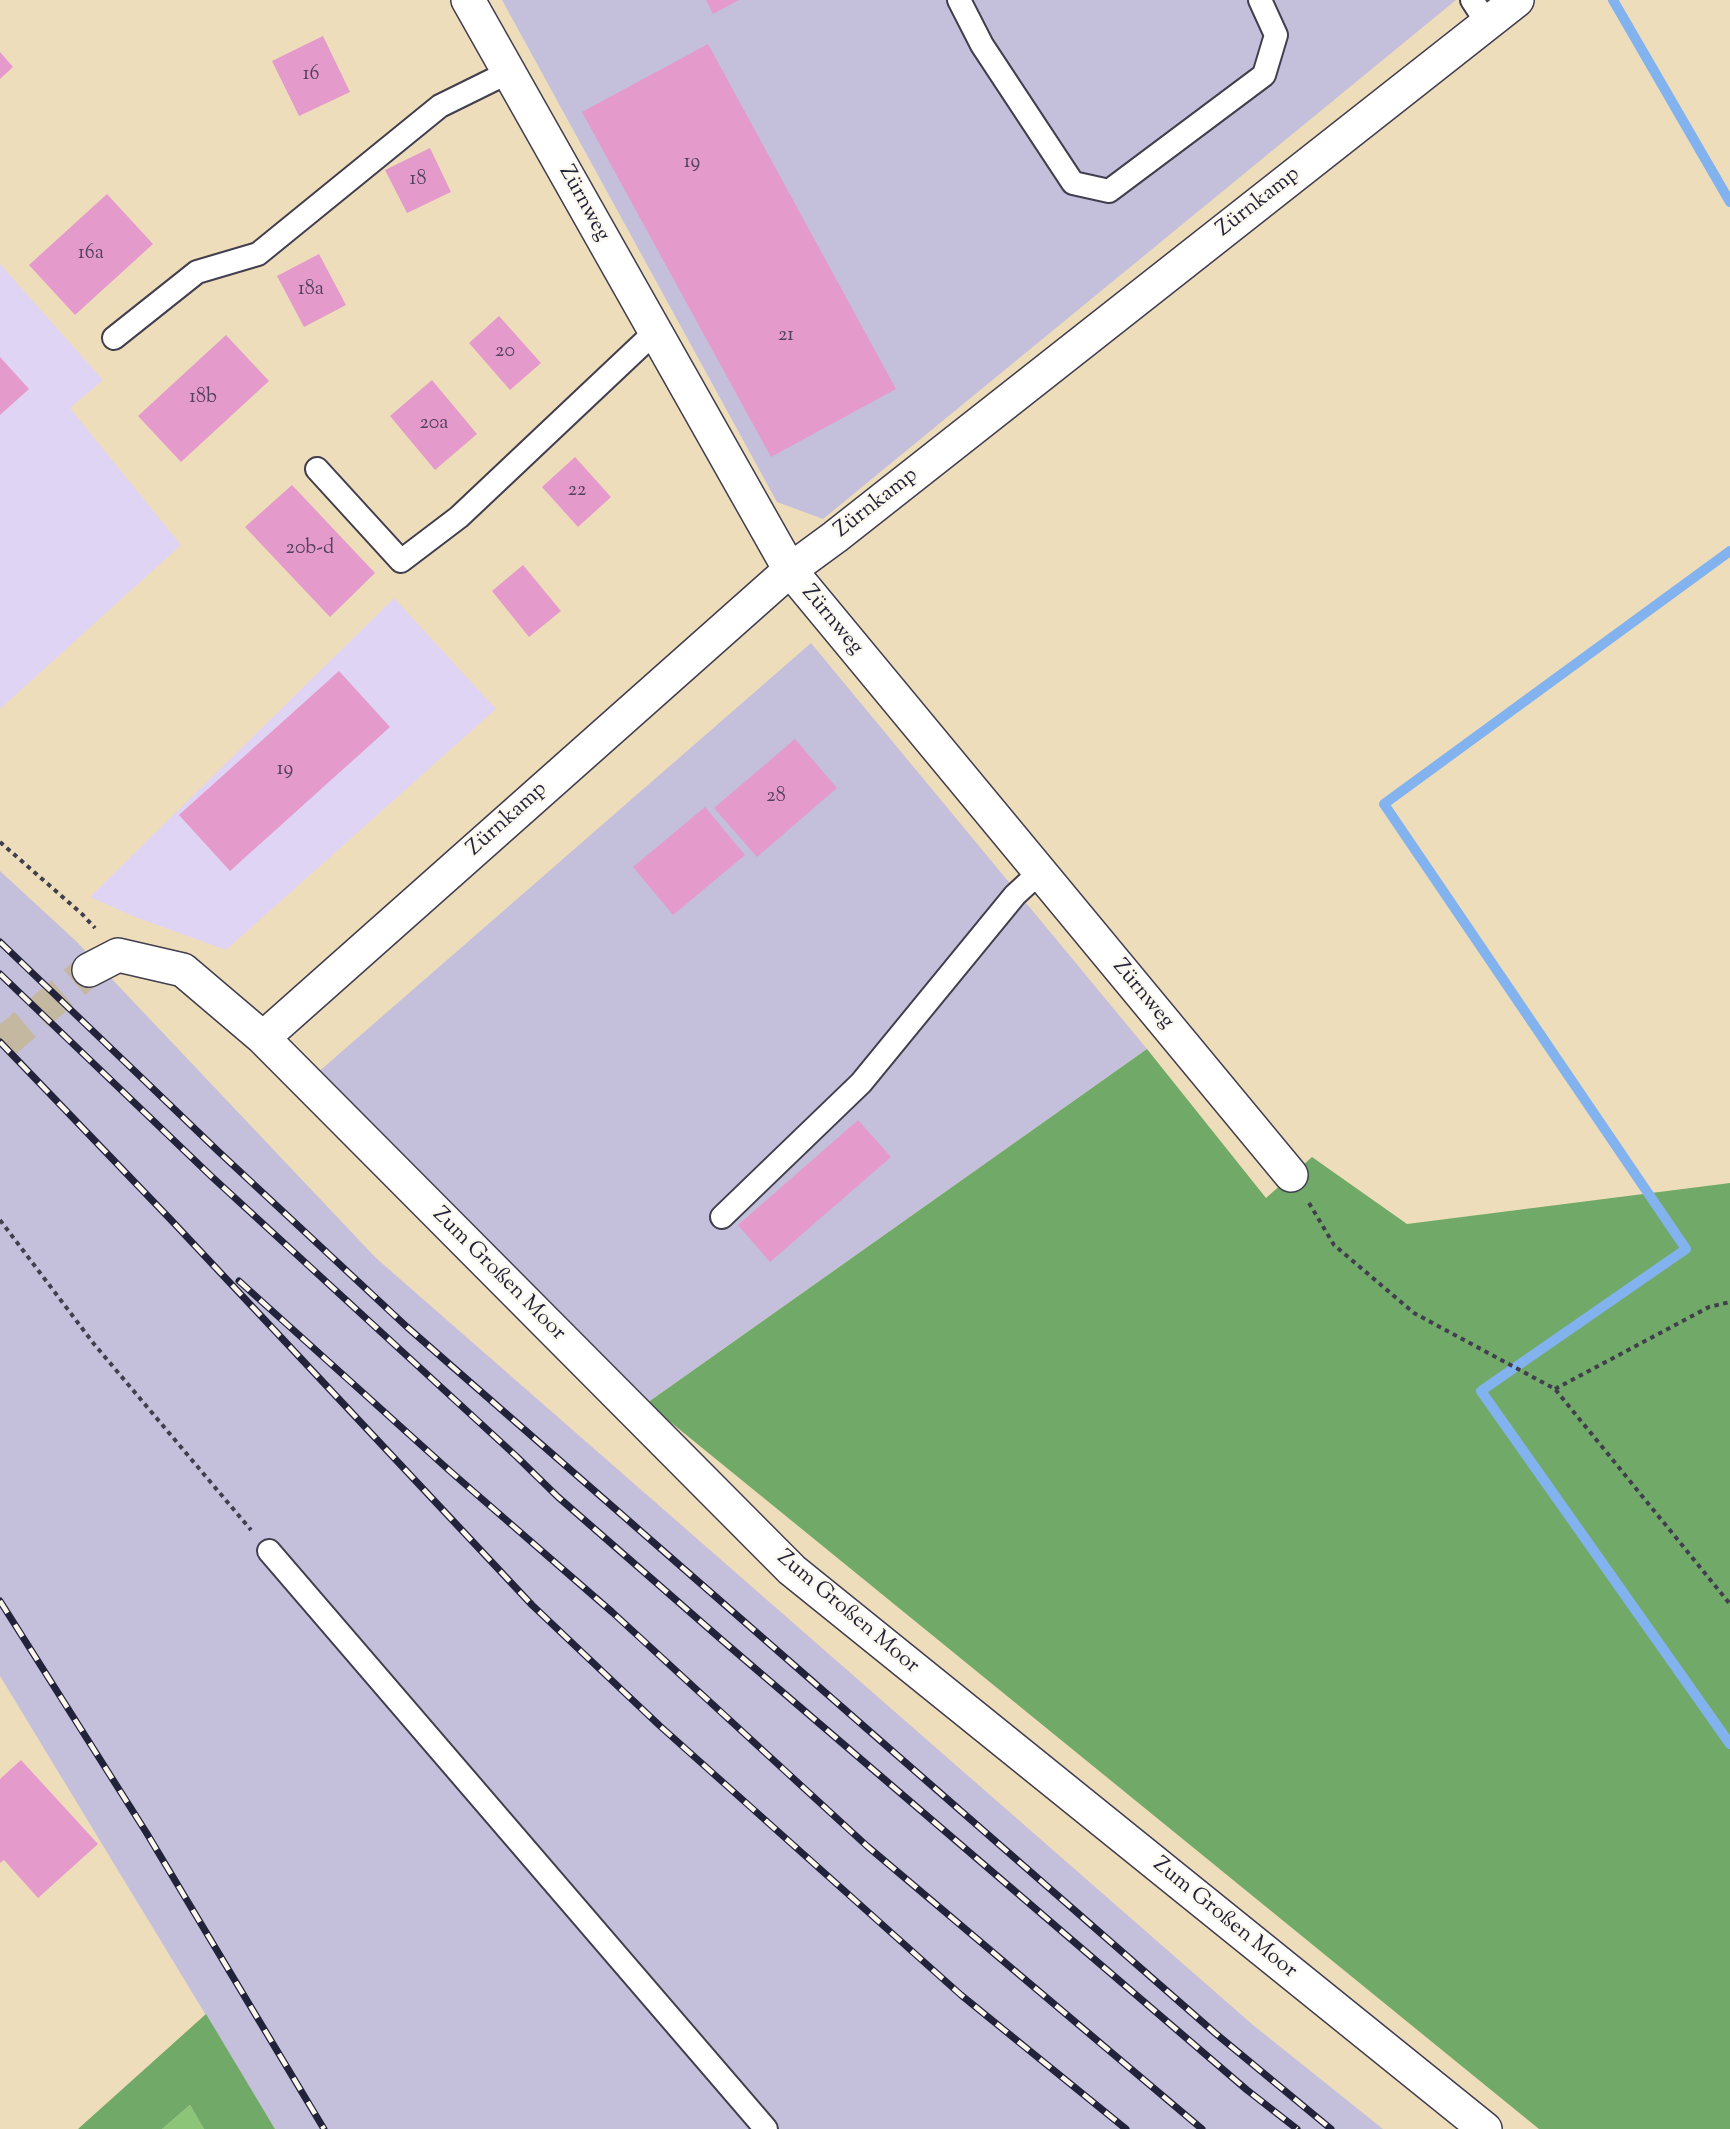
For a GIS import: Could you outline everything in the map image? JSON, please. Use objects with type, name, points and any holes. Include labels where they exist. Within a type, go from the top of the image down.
[{"type":"street","name":"Zürnweg","points":[[468,0],[790,570],[1291,1175]]},
{"type":"street","name":"Zürnkamp","points":[[263,1038],[790,570],[844,529],[1479,12],[1516,0]]},
{"type":"street","name":"Zum Großen Moor","points":[[118,955],[183,970],[263,1038],[792,1570],[1485,2129]]},
{"type":"street","points":[[89,970],[118,955]]},
{"type":"lane","points":[[959,0],[982,45],[1072,183],[1109,191],[1264,75],[1276,35],[1260,0]]},
{"type":"lane","points":[[114,338],[197,272],[258,254],[440,106],[509,72]]},
{"type":"lane","points":[[316,469],[401,561],[459,517],[655,332]]},
{"type":"lane","points":[[722,1217],[861,1083],[1015,895],[1040,872]]},
{"type":"lane","points":[[269,1551],[766,2129]]},
{"type":"path","points":[[0,842],[82,914],[118,955]]},
{"type":"path","points":[[1291,1175],[1334,1245],[1414,1313],[1555,1389],[1730,1604]]},
{"type":"path","points":[[0,1220],[94,1344],[269,1551]]},
{"type":"path","points":[[1555,1389],[1709,1307],[1730,1302]]},
{"type":"shaded area","points":[[502,0],[1456,0],[823,519],[777,502]]},
{"type":"shaded area","points":[[0,264],[103,380],[70,408],[181,545],[0,709]]},
{"type":"shaded area","points":[[394,598],[496,709],[226,950],[135,917],[90,897]]},
{"type":"shaded area","points":[[811,643],[1147,1049],[647,1403],[308,1081]]},
{"type":"shaded area","points":[[0,871],[76,941],[376,1258],[1253,2025],[1383,2129],[275,2129],[0,1676]]},
{"type":"green space","points":[[1147,1049],[1266,1198],[1312,1157],[1407,1224],[1730,1183],[1730,2129],[1539,2129],[647,1403]]},
{"type":"green space","points":[[206,2014],[275,2129],[204,2129],[190,2105],[162,2129],[78,2129]]},
{"type":"green space","points":[[190,2105],[204,2129],[162,2129]]},
{"type":"building","points":[[706,0],[739,0],[713,14]]},
{"type":"building","points":[[323,36],[350,92],[299,116],[272,61]]},
{"type":"building","points":[[708,44],[896,389],[771,457],[582,112]]},
{"type":"building","points":[[0,52],[13,67],[0,79]]},
{"type":"building","points":[[430,148],[451,192],[407,213],[385,170]]},
{"type":"building","points":[[107,194],[153,244],[75,315],[29,265]]},
{"type":"building","points":[[319,254],[346,305],[304,327],[277,276]]},
{"type":"building","points":[[499,316],[541,363],[510,390],[469,343]]},
{"type":"building","points":[[226,335],[269,381],[181,462],[138,416]]},
{"type":"building","points":[[0,357],[29,389],[0,415]]},
{"type":"building","points":[[432,380],[477,434],[435,470],[390,416]]},
{"type":"building","points":[[575,457],[611,497],[578,527],[542,487]]},
{"type":"building","points":[[292,485],[375,573],[330,617],[245,527]]},
{"type":"building","points":[[523,565],[561,611],[529,637],[492,591]]},
{"type":"building","points":[[339,671],[390,727],[230,871],[179,815]]},
{"type":"building","points":[[795,739],[837,788],[757,857],[714,808]]},
{"type":"building","points":[[705,807],[745,855],[673,915],[633,867]]},
{"type":"building","points":[[858,1120],[891,1157],[770,1262],[738,1225]]},
{"type":"building","points":[[21,1760],[98,1844],[38,1898],[4,1860],[0,1863],[0,1779]]},
{"type":"waterway","points":[[1613,0],[1730,202]]},
{"type":"waterway","points":[[1730,551],[1384,804],[1686,1249],[1481,1391],[1730,1744]]},
{"type":"tunnel","points":[[0,1046],[89,970]]},
{"type":"railway","points":[[0,942],[219,1152],[407,1327],[1215,2033],[1331,2129]]},
{"type":"railway","points":[[0,974],[211,1176],[558,1497],[1247,2090],[1297,2129]]},
{"type":"railway","points":[[0,1042],[172,1221],[532,1605],[660,1726],[961,1995],[1126,2129]]},
{"type":"railway","points":[[239,1281],[451,1472],[612,1612],[867,1846],[1202,2129]]},
{"type":"railway","points":[[0,1601],[146,1832],[324,2129]]}]
